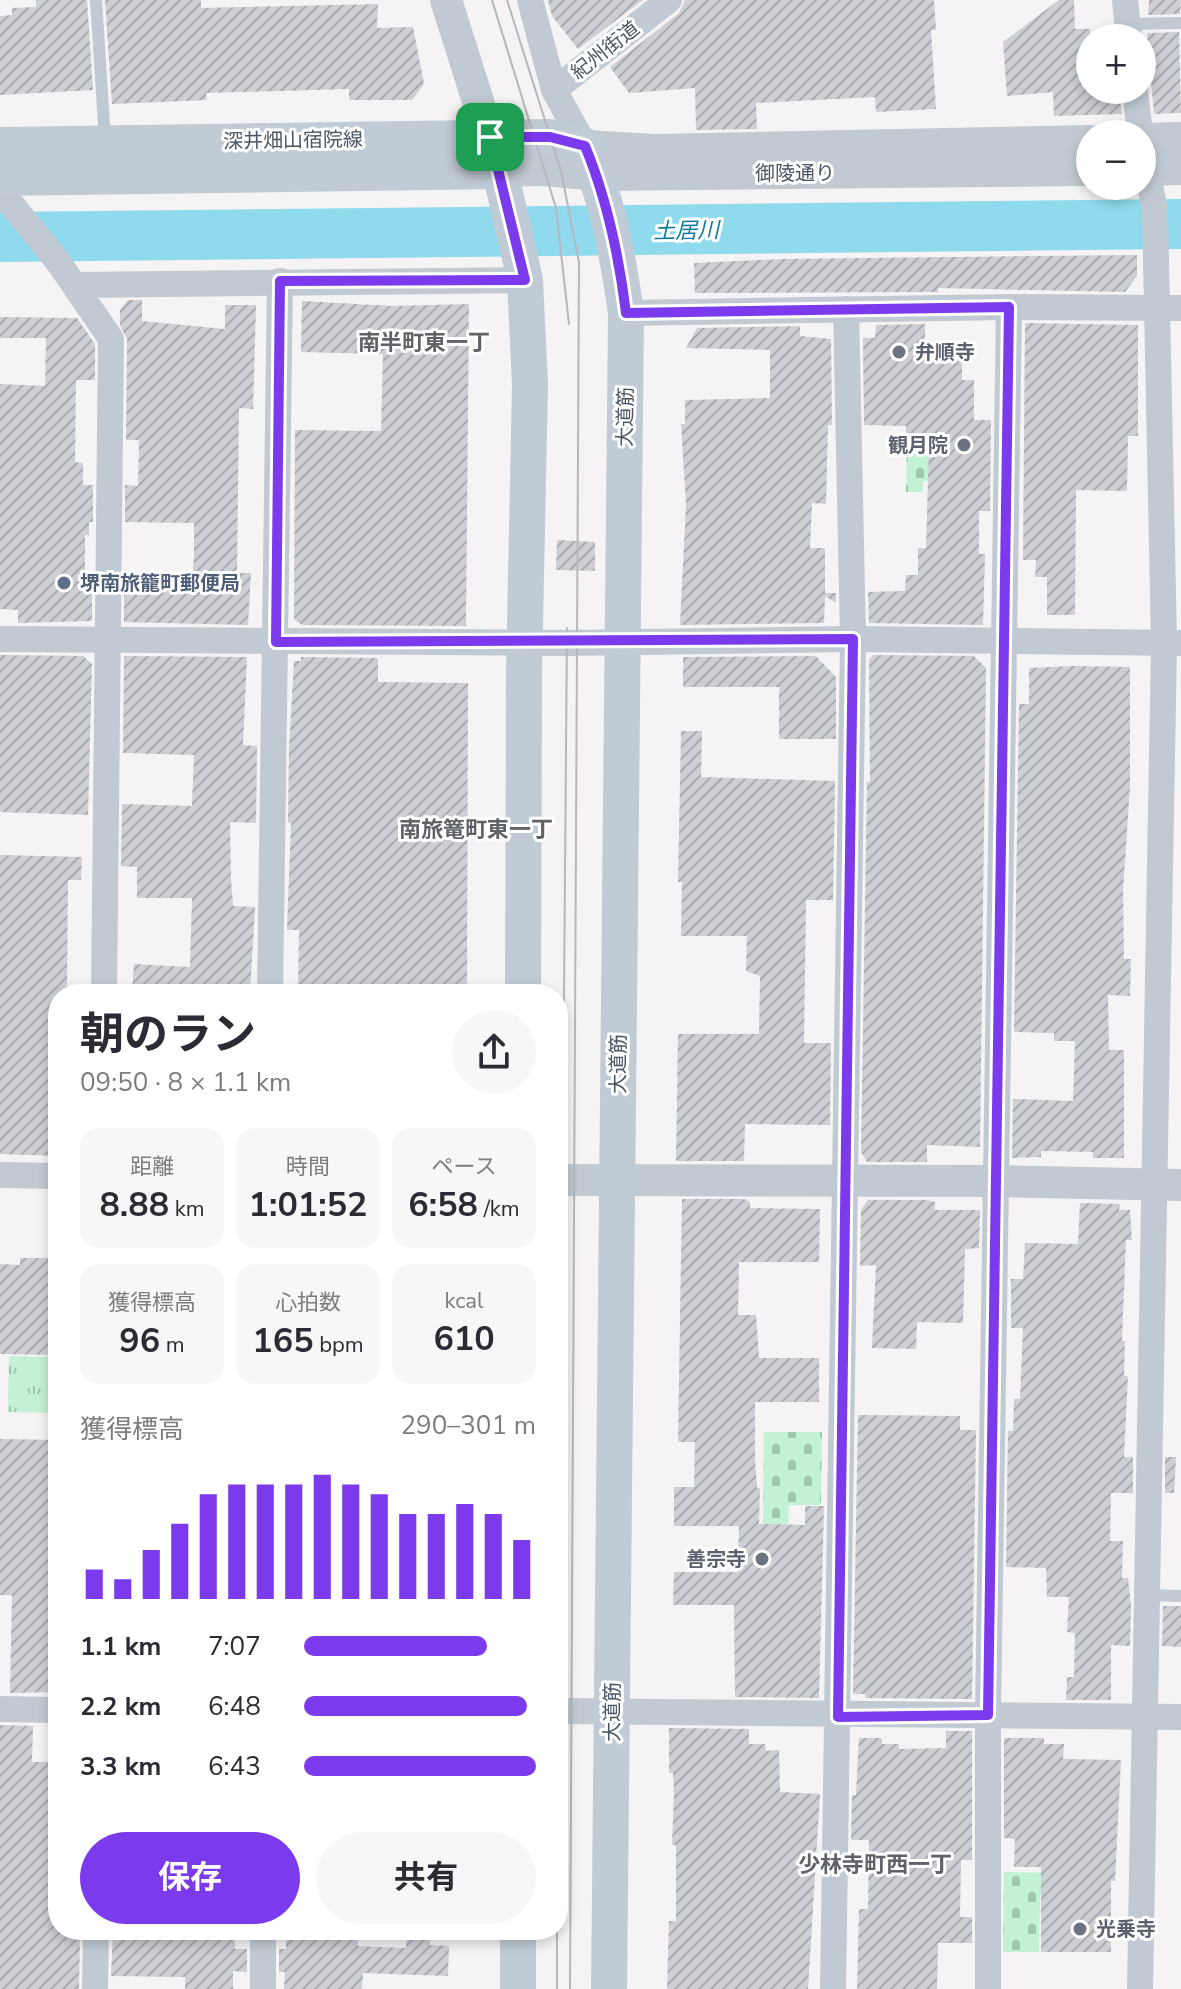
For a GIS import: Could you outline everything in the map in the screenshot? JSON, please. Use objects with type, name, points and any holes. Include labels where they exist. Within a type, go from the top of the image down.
[{"type":"main road","name":"深井畑山宿院線","points":[[0,145],[550,137],[596,176]]},
{"type":"main road","name":"深井畑山宿院線","points":[[0,178],[500,171]]},
{"type":"main road","points":[[500,171],[523,272],[530,384],[524,642],[523,984]]},
{"type":"main road","name":"大道筋","points":[[596,176],[619,261],[626,313],[620,642],[609,1989]]},
{"type":"main road","points":[[518,1940],[518,1989]]},
{"type":"street","points":[[446,0],[500,171]]},
{"type":"street","points":[[530,0],[554,90]]},
{"type":"street","name":"紀州街道","points":[[596,176],[554,90],[669,0]]},
{"type":"street","points":[[1156,147],[1181,138]]},
{"type":"street","name":"御陵通り","points":[[596,176],[655,150],[1076,141]]},
{"type":"street","points":[[1156,158],[1181,169]]},
{"type":"street","name":"御陵通り","points":[[500,171],[546,170],[596,176],[1076,170]]},
{"type":"street","points":[[0,190],[59,263],[111,339],[104,984]]},
{"type":"street","points":[[1140,1989],[1147,1595],[1166,1185],[1172,643],[1169,308],[1156,257],[1153,200]]},
{"type":"street","points":[[75,285],[523,272]]},
{"type":"street","points":[[270,984],[280,281]]},
{"type":"street","points":[[626,313],[1009,307],[1169,308]]},
{"type":"street","points":[[988,1989],[988,1715],[1009,307]]},
{"type":"street","points":[[833,1989],[853,639],[846,309]]},
{"type":"street","points":[[0,639],[620,642],[853,639],[1172,643]]},
{"type":"street","points":[[0,1175],[48,1176]]},
{"type":"street","points":[[568,1180],[997,1181],[1166,1185]]},
{"type":"street","points":[[0,1709],[48,1710]]},
{"type":"street","points":[[568,1711],[838,1717],[1181,1717]]},
{"type":"street","points":[[95,1989],[96,1940]]},
{"type":"street","points":[[263,1940],[263,1989]]},
{"type":"lane","points":[[96,0],[105,143]]},
{"type":"lane","points":[[1127,21],[1181,23]]},
{"type":"lane","points":[[1147,1595],[1181,1596]]},
{"type":"green space","points":[[945,418],[938,482],[923,481],[923,492],[906,492],[907,447],[926,448],[927,431]]},
{"type":"green space","points":[[9,1356],[48,1357],[48,1413],[8,1412]]},
{"type":"green space","points":[[764,1432],[822,1432],[821,1505],[789,1505],[788,1531],[763,1531]]},
{"type":"green space","points":[[1004,1872],[1062,1873],[1061,1895],[1040,1895],[1039,1952],[1003,1952]]},
{"type":"building","points":[[36,0],[87,0],[93,90],[0,95],[0,16],[12,15],[12,8],[36,7]]},
{"type":"building","points":[[105,0],[201,0],[201,8],[378,4],[377,28],[413,27],[424,84],[412,100],[349,100],[349,89],[206,93],[207,100],[112,104]]},
{"type":"building","points":[[548,0],[643,0],[578,49],[552,16]]},
{"type":"building","points":[[685,0],[934,0],[936,30],[931,30],[936,109],[876,112],[875,97],[756,103],[757,129],[696,130],[695,88],[629,93],[610,67],[679,13]]},
{"type":"building","points":[[1059,0],[1074,0],[1076,104],[1121,104],[1122,114],[1054,116],[1053,92],[1007,96],[1003,42]]},
{"type":"building","points":[[1149,0],[1181,0],[1180,14],[1148,15]]},
{"type":"building","points":[[1179,32],[1181,113],[1154,114],[1156,33]]},
{"type":"building","points":[[1137,255],[1137,276],[1125,292],[938,288],[938,292],[695,293],[694,263]]},
{"type":"building","points":[[128,300],[142,300],[142,321],[225,329],[225,305],[256,305],[253,409],[239,408],[237,573],[251,573],[248,625],[124,622],[124,582],[192,582],[194,557],[194,523],[125,522],[125,485],[138,486],[139,440],[126,440],[127,339],[120,325],[120,310]]},
{"type":"building","points":[[302,301],[392,306],[469,304],[466,626],[302,625],[294,619],[295,430],[381,431],[383,354],[301,352]]},
{"type":"building","points":[[0,317],[77,318],[95,344],[95,380],[76,380],[75,462],[83,463],[83,485],[93,485],[93,522],[89,522],[89,535],[85,535],[85,581],[92,581],[92,621],[18,623],[18,610],[0,609],[0,384],[45,386],[46,338],[0,338]]},
{"type":"building","points":[[1025,323],[1138,325],[1138,436],[1128,436],[1127,491],[1076,490],[1075,615],[1047,615],[1047,577],[1035,577],[1036,560],[1023,560]]},
{"type":"building","points":[[925,324],[925,352],[962,353],[962,380],[974,380],[974,420],[991,420],[990,511],[979,511],[979,554],[985,554],[983,625],[869,623],[868,592],[905,591],[906,575],[918,575],[918,548],[926,548],[929,445],[906,445],[906,426],[864,425],[863,338],[875,338],[876,325]]},
{"type":"building","points":[[800,326],[800,336],[831,339],[832,425],[828,425],[826,504],[812,503],[810,548],[825,548],[825,593],[836,593],[836,603],[825,596],[824,623],[680,625],[686,505],[681,424],[685,424],[685,400],[770,398],[770,350],[686,348],[697,328]]},
{"type":"building","points":[[557,540],[595,542],[595,571],[556,570]]},
{"type":"building","points":[[0,655],[83,656],[92,664],[88,815],[0,812]]},
{"type":"building","points":[[873,655],[974,656],[986,668],[980,1147],[927,1145],[927,1162],[867,1162],[861,1152],[867,782],[870,782],[869,660]]},
{"type":"building","points":[[124,656],[247,657],[243,745],[257,746],[256,823],[230,822],[233,906],[255,907],[251,984],[133,984],[134,964],[190,967],[192,898],[137,898],[137,867],[121,866],[122,804],[192,806],[194,755],[123,753]]},
{"type":"building","points":[[816,656],[836,677],[836,739],[779,739],[779,687],[683,687],[683,657]]},
{"type":"building","points":[[301,657],[378,658],[378,682],[468,683],[467,984],[298,984],[299,930],[287,930],[291,823],[288,823],[289,748],[294,661],[301,661]]},
{"type":"building","points":[[1130,667],[1130,786],[1123,890],[1124,959],[1131,959],[1130,996],[1108,995],[1109,1050],[1124,1050],[1124,1158],[1093,1158],[1093,1152],[1041,1151],[1041,1157],[1012,1158],[1013,1099],[1073,1101],[1075,1041],[1054,1041],[1054,1033],[1014,1032],[1019,704],[1029,704],[1029,668]]},
{"type":"building","points":[[681,731],[702,731],[701,777],[835,781],[833,900],[806,900],[804,1043],[831,1043],[830,1125],[745,1124],[744,1161],[676,1161],[678,1034],[759,1034],[760,976],[746,971],[747,936],[681,936],[682,882],[678,882]]},
{"type":"building","points":[[0,855],[82,857],[81,880],[68,880],[67,984],[48,984],[48,1156],[0,1154]]},
{"type":"building","points":[[682,1199],[744,1199],[750,1202],[750,1208],[820,1209],[819,1262],[739,1262],[738,1315],[756,1315],[759,1358],[819,1358],[819,1402],[755,1402],[755,1459],[757,1488],[760,1488],[759,1524],[805,1525],[805,1506],[824,1506],[819,1698],[735,1697],[734,1605],[673,1605],[674,1572],[738,1572],[739,1526],[674,1526],[674,1487],[694,1487],[695,1442],[678,1442]]},
{"type":"building","points":[[868,1200],[927,1200],[935,1202],[935,1210],[980,1210],[979,1248],[965,1249],[963,1323],[917,1322],[916,1349],[872,1348],[876,1265],[860,1266],[861,1210]]},
{"type":"building","points":[[1080,1203],[1120,1204],[1119,1210],[1130,1210],[1132,1240],[1126,1240],[1122,1341],[1125,1341],[1124,1376],[1128,1376],[1124,1457],[1133,1457],[1133,1493],[1111,1493],[1110,1541],[1123,1541],[1122,1578],[1128,1578],[1131,1605],[1130,1646],[1111,1645],[1111,1700],[1066,1700],[1067,1677],[1074,1677],[1075,1633],[1067,1632],[1069,1597],[1047,1597],[1046,1568],[1006,1567],[1008,1431],[1013,1431],[1014,1399],[1020,1399],[1023,1328],[1011,1328],[1011,1279],[1023,1279],[1025,1243],[1078,1244]]},
{"type":"building","points":[[20,1258],[48,1258],[48,1355],[0,1354],[0,1264],[20,1265]]},
{"type":"building","points":[[858,1415],[960,1416],[960,1430],[976,1430],[972,1699],[865,1698],[865,1694],[853,1694]]},
{"type":"building","points":[[0,1439],[48,1440],[48,1692],[10,1693],[12,1595],[0,1595]]},
{"type":"building","points":[[1165,1457],[1176,1457],[1174,1493],[1165,1493]]},
{"type":"building","points":[[1163,1606],[1181,1606],[1181,1647],[1162,1646]]},
{"type":"building","points":[[0,1725],[33,1726],[32,1762],[48,1762],[48,1940],[80,1940],[79,1989],[0,1989]]},
{"type":"building","points":[[669,1728],[749,1729],[749,1744],[765,1744],[766,1751],[779,1750],[780,1792],[820,1794],[808,1989],[667,1989],[669,1921],[676,1921],[676,1845],[672,1845],[674,1794],[673,1773],[669,1773]]},
{"type":"building","points":[[946,1731],[972,1731],[972,1860],[961,1860],[960,1917],[972,1917],[972,1943],[938,1943],[937,1989],[857,1989],[859,1909],[868,1909],[869,1840],[851,1840],[852,1795],[856,1795],[859,1738],[882,1738],[882,1744],[899,1744],[899,1749],[946,1748]]},
{"type":"building","points":[[1004,1738],[1044,1738],[1044,1744],[1064,1744],[1063,1759],[1121,1760],[1115,1881],[1111,1881],[1111,1952],[1041,1952],[1041,1867],[1014,1867],[1015,1839],[1004,1838]]},
{"type":"building","points":[[113,1940],[235,1940],[235,1949],[247,1949],[247,1972],[233,1971],[233,1989],[185,1989],[185,1977],[111,1976]]},
{"type":"building","points":[[286,1940],[358,1940],[358,1946],[406,1948],[407,1940],[430,1940],[430,1945],[449,1946],[448,1976],[363,1973],[362,1989],[284,1989],[285,1972],[279,1972],[279,1949],[286,1949]]},
{"type":"waterway","name":"土居川","points":[[0,237],[1181,224]]},
{"type":"tram line","points":[[492,0],[556,208],[569,324]]},
{"type":"tram line","points":[[507,0],[561,171],[579,262],[570,1989]]},
{"type":"tram line","points":[[564,984],[567,628]]},
{"type":"tram line","points":[[557,1940],[557,1989]]},
{"type":"place","name":"弁順寺","points":[[899,352]]},
{"type":"place","name":"観月院","points":[[964,445]]},
{"type":"place","name":"堺南旅籠町郵便局","points":[[64,583]]},
{"type":"place","name":"善宗寺","points":[[762,1559]]},
{"type":"place","name":"光乗寺","points":[[1080,1929]]},
{"type":"district","name":"南半町東一丁","points":[[424,342]]},
{"type":"district","name":"南旅篭町東一丁","points":[[476,829]]},
{"type":"district","name":"少林寺町西一丁","points":[[875,1864]]},
{"type":"route","points":[[490,137],[550,137],[585,146],[597,175],[619,261],[626,313],[1009,307],[988,1715],[838,1717],[853,639],[276,642],[280,281],[525,280],[490,137]]}]
